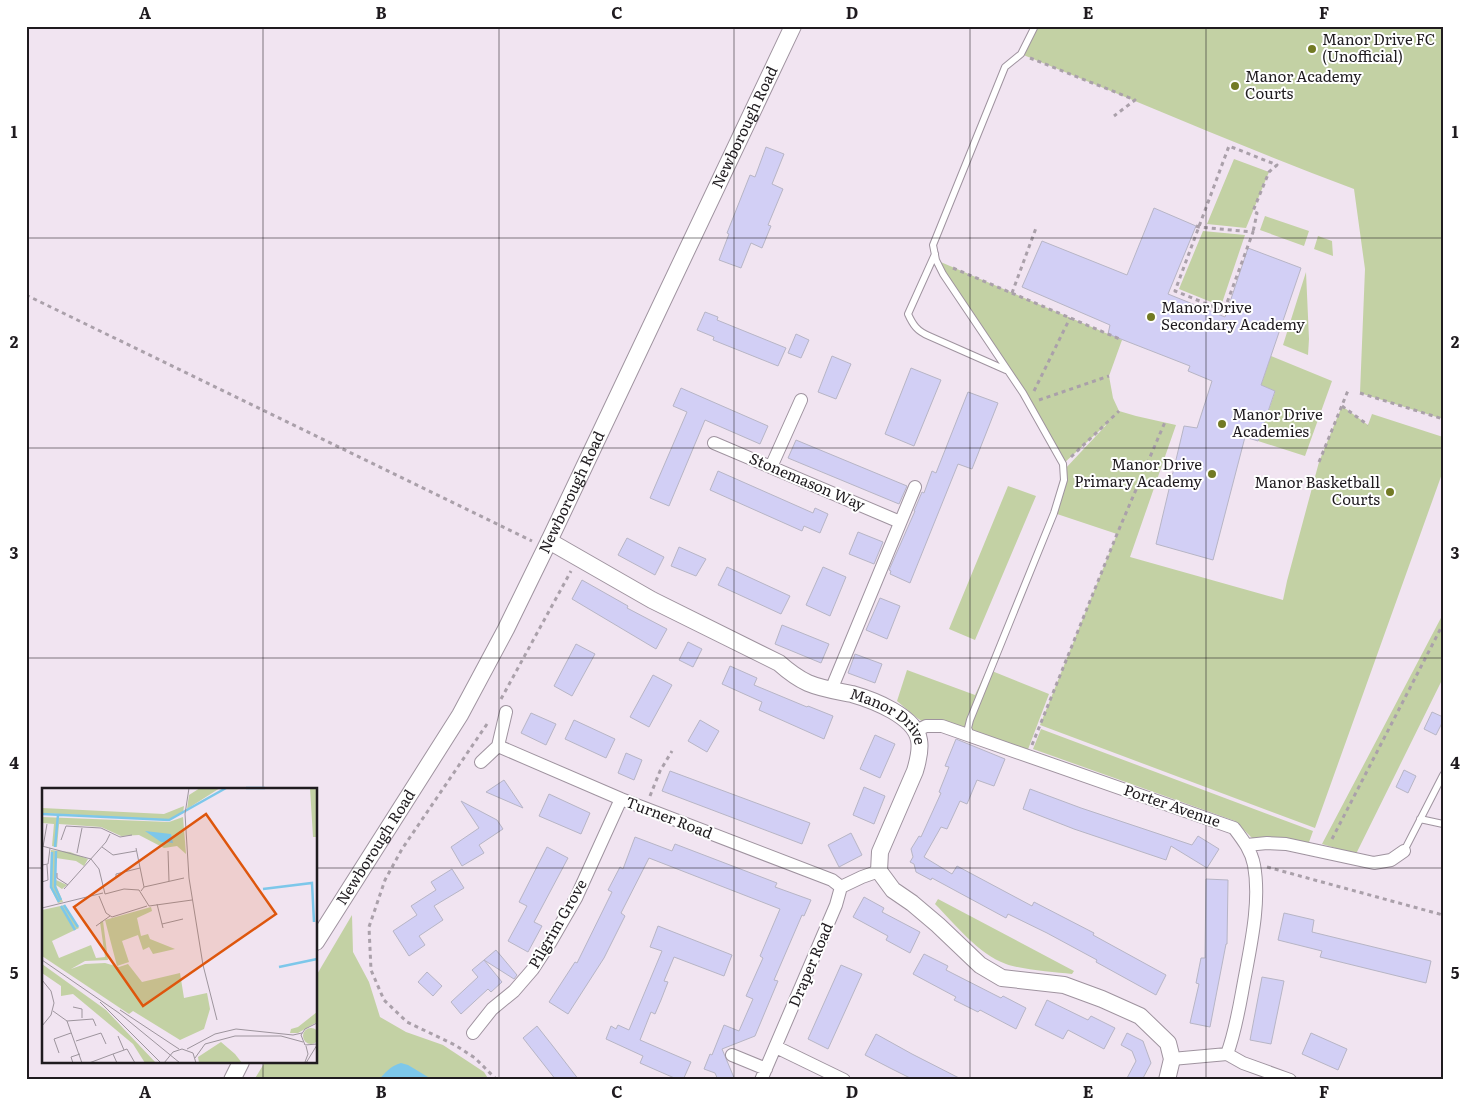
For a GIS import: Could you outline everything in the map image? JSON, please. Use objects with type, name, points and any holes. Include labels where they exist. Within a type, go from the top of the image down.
[{"type":"street","name":"Newborough Road","points":[[318,939],[460,716],[506,629],[541,542],[793,26]]},
{"type":"street","points":[[771,467],[801,400]]},
{"type":"street","name":"Stonemason Way","points":[[714,443],[900,522]]},
{"type":"street","points":[[831,690],[914,487]]},
{"type":"street","name":"Manor Drive","points":[[541,542],[578,558],[652,600],[779,663],[795,676],[808,683],[883,705],[904,718],[916,731],[920,750],[916,770],[880,852],[879,872]]},
{"type":"street","points":[[481,762],[498,746],[504,706]]},
{"type":"street","name":"Porter Avenue","points":[[916,731],[926,726],[942,726],[1234,828],[1247,845],[1253,862],[1257,890],[1250,947],[1240,1003],[1227,1054]]},
{"type":"street","name":"Turner Road","points":[[498,746],[621,799],[832,880],[841,887]]},
{"type":"street","name":"Pilgrim Grove","points":[[473,1033],[492,1009],[514,991],[533,969],[550,943],[576,898],[621,799]]},
{"type":"street","points":[[1247,845],[1286,844],[1374,863],[1391,860],[1404,851]]},
{"type":"street","points":[[841,887],[879,872],[893,890],[938,925],[980,965],[1002,978],[1064,986],[1102,999],[1140,1016],[1168,1043],[1172,1058],[1167,1080]]},
{"type":"street","name":"Draper Road","points":[[764,1074],[836,905],[841,887]]},
{"type":"street","points":[[776,1047],[844,1080]]},
{"type":"street","points":[[1172,1058],[1227,1054],[1243,1063],[1290,1080]]},
{"type":"street","points":[[732,1055],[764,1074]]},
{"type":"street","points":[[232,1080],[240,1064]]},
{"type":"lane","points":[[965,734],[1054,513],[1064,480],[1063,464],[1008,370],[943,274],[935,257],[933,245],[1006,67],[1020,54],[1035,26]]},
{"type":"lane","points":[[935,257],[908,314],[915,328],[920,332],[1008,370]]},
{"type":"lane","points":[[1404,851],[1443,775]]},
{"type":"lane","points":[[1420,819],[1443,824]]},
{"type":"path","points":[[1020,54],[1135,100],[1114,116]]},
{"type":"path","points":[[1229,146],[1277,166],[1269,172],[1253,211],[1257,213],[1253,232],[1224,311],[1174,291],[1229,146]]},
{"type":"path","points":[[1197,227],[1253,232]]},
{"type":"path","points":[[1012,293],[1036,228]]},
{"type":"path","points":[[935,257],[1012,293],[1122,340]]},
{"type":"path","points":[[26,295],[541,542]]},
{"type":"path","points":[[1028,403],[1070,318]]},
{"type":"path","points":[[1028,403],[1110,376]]},
{"type":"path","points":[[1319,462],[1349,388]]},
{"type":"path","points":[[1360,393],[1443,419]]},
{"type":"path","points":[[1342,406],[1368,425]]},
{"type":"path","points":[[1063,464],[1119,411]]},
{"type":"path","points":[[1028,756],[1117,534],[1165,422]]},
{"type":"path","points":[[504,706],[578,558]]},
{"type":"path","points":[[1325,853],[1443,624]]},
{"type":"path","points":[[492,717],[402,849],[385,880],[368,927],[371,970],[384,1000],[407,1022],[455,1045],[475,1058],[497,1080]]},
{"type":"path","points":[[645,808],[660,771],[672,751]]},
{"type":"path","points":[[1253,862],[1443,915]]},
{"type":"green space","points":[[1035,26],[1443,26],[1443,419],[1360,393],[1365,269],[1354,189],[1228,140],[1021,54]]},
{"type":"green space","points":[[1234,159],[1269,172],[1246,228],[1207,224]]},
{"type":"green space","points":[[1265,216],[1309,231],[1304,246],[1260,230]]},
{"type":"green space","points":[[1203,231],[1245,235],[1221,306],[1179,289]]},
{"type":"green space","points":[[1318,236],[1332,241],[1333,256],[1314,249]]},
{"type":"green space","points":[[936,260],[1122,340],[1109,376],[1113,398],[1119,411],[1176,425],[1130,557],[1283,600],[1319,462],[1342,406],[1368,425],[1372,414],[1443,437],[1443,471],[1315,828],[1040,725],[1117,534],[1054,513],[1064,470],[1111,420],[1063,464],[1028,403]]},
{"type":"green space","points":[[1306,272],[1309,339],[1308,355],[1283,345]]},
{"type":"green space","points":[[1271,356],[1332,381],[1305,456],[1258,441],[1275,392],[1261,385]]},
{"type":"green space","points":[[1008,486],[1036,496],[975,640],[949,629]]},
{"type":"green space","points":[[1443,614],[1443,678],[1356,854],[1322,844]]},
{"type":"green space","points":[[987,669],[1049,694],[1027,752],[925,723],[897,701],[907,670],[975,695]]},
{"type":"green space","points":[[1041,729],[1313,831],[1308,845],[1253,839],[1235,821],[1033,749]]},
{"type":"green space","points":[[938,899],[1074,971],[1072,974],[1030,969],[1006,964],[995,959],[976,946],[935,904]]},
{"type":"green space","points":[[352,915],[353,952],[369,982],[380,1017],[406,1032],[443,1045],[484,1072],[489,1080],[254,1080],[264,1064],[318,1064],[318,973]]},
{"type":"water","points":[[401,1063],[408,1065],[433,1080],[379,1080],[394,1066]]},
{"type":"building","points":[[766,147],[784,154],[772,184],[783,189],[768,225],[771,226],[762,248],[751,243],[741,268],[719,260],[729,234],[727,233],[750,175],[755,177]]},
{"type":"building","points":[[1154,208],[1196,226],[1168,294],[1225,317],[1248,248],[1301,268],[1261,385],[1275,391],[1258,441],[1245,437],[1213,560],[1156,544],[1184,426],[1197,428],[1212,381],[1188,371],[1190,366],[1108,334],[1110,325],[1022,287],[1042,241],[1127,275]]},
{"type":"building","points":[[705,312],[718,317],[717,320],[786,348],[778,366],[713,340],[714,337],[697,330]]},
{"type":"building","points":[[796,334],[809,340],[801,358],[788,353]]},
{"type":"building","points":[[832,356],[851,364],[836,399],[818,392]]},
{"type":"building","points":[[911,368],[941,380],[914,446],[885,434]]},
{"type":"building","points":[[681,388],[768,426],[760,444],[705,420],[669,506],[650,498],[687,412],[673,406]]},
{"type":"building","points":[[968,392],[998,403],[972,469],[958,464],[910,583],[890,574],[891,571],[889,570],[932,471],[936,473]]},
{"type":"building","points":[[796,440],[907,486],[899,504],[788,458]]},
{"type":"building","points":[[718,471],[813,513],[815,508],[828,514],[820,533],[804,526],[802,531],[710,490]]},
{"type":"building","points":[[858,532],[883,542],[874,564],[849,554]]},
{"type":"building","points":[[627,538],[664,557],[655,575],[618,555]]},
{"type":"building","points":[[679,547],[706,559],[696,576],[671,566]]},
{"type":"building","points":[[727,567],[790,596],[781,614],[718,585]]},
{"type":"building","points":[[823,567],[846,577],[830,616],[806,605]]},
{"type":"building","points":[[582,580],[628,606],[627,608],[667,629],[656,649],[572,599]]},
{"type":"building","points":[[880,598],[900,606],[887,639],[866,630]]},
{"type":"building","points":[[782,625],[829,644],[821,663],[775,644]]},
{"type":"building","points":[[688,642],[702,649],[693,667],[679,660]]},
{"type":"building","points":[[576,644],[595,654],[572,696],[554,686]]},
{"type":"building","points":[[855,654],[882,664],[875,683],[848,673]]},
{"type":"building","points":[[730,666],[757,678],[754,685],[833,716],[824,739],[759,710],[762,702],[722,684]]},
{"type":"building","points":[[653,675],[672,685],[649,727],[630,717]]},
{"type":"building","points":[[1432,712],[1443,717],[1436,735],[1424,729]]},
{"type":"building","points":[[531,713],[556,724],[546,745],[521,733]]},
{"type":"building","points":[[574,720],[615,739],[606,758],[565,739]]},
{"type":"building","points":[[700,720],[719,731],[707,752],[688,741]]},
{"type":"building","points":[[875,735],[895,744],[880,778],[860,769]]},
{"type":"building","points":[[956,739],[1005,759],[994,786],[977,780],[967,804],[960,801],[947,829],[941,827],[924,857],[952,874],[957,866],[1032,906],[1034,902],[1094,933],[1093,935],[1166,975],[1156,995],[1047,933],[1008,914],[1006,918],[932,878],[931,880],[916,872],[914,864],[910,862],[913,857],[911,849],[919,836],[921,837],[941,793],[939,792],[949,767],[945,766]]},
{"type":"building","points":[[626,753],[642,760],[634,780],[618,773]]},
{"type":"building","points":[[1404,770],[1416,776],[1408,793],[1396,787]]},
{"type":"building","points":[[670,771],[810,823],[802,844],[662,791]]},
{"type":"building","points":[[504,780],[523,808],[486,792]]},
{"type":"building","points":[[864,787],[885,796],[874,824],[853,815]]},
{"type":"building","points":[[1030,789],[1192,845],[1198,836],[1219,849],[1207,868],[1171,846],[1166,860],[1074,829],[1023,809]]},
{"type":"building","points":[[549,794],[590,813],[581,834],[539,816]]},
{"type":"building","points":[[461,801],[497,820],[503,829],[479,845],[484,853],[462,866],[451,847],[479,828]]},
{"type":"building","points":[[851,833],[862,855],[839,867],[828,845]]},
{"type":"building","points":[[635,837],[672,851],[675,844],[777,883],[775,887],[811,900],[804,916],[802,915],[774,980],[778,981],[755,1036],[722,1049],[735,1080],[718,1080],[715,1073],[704,1069],[724,1025],[739,1031],[753,999],[746,996],[763,958],[760,956],[780,909],[649,858],[621,913],[625,916],[604,958],[568,1014],[549,1002],[575,962],[577,963],[612,892],[608,890],[620,867],[623,869]]},
{"type":"building","points":[[547,847],[568,858],[534,922],[542,926],[528,952],[508,941],[527,906],[519,902]]},
{"type":"building","points":[[452,869],[464,888],[434,906],[443,920],[419,936],[425,945],[409,956],[393,931],[417,915],[411,906],[436,890],[431,882]]},
{"type":"building","points":[[1206,879],[1228,880],[1227,944],[1210,1027],[1190,1023],[1199,984],[1196,983],[1201,958],[1205,958]]},
{"type":"building","points":[[864,897],[884,908],[882,912],[920,932],[910,953],[886,940],[888,936],[853,917]]},
{"type":"building","points":[[1284,913],[1314,920],[1312,932],[1431,961],[1426,983],[1320,957],[1322,951],[1278,940]]},
{"type":"building","points":[[658,926],[732,955],[724,976],[674,957],[664,981],[668,982],[661,1000],[655,1014],[651,1012],[640,1040],[691,1062],[683,1080],[640,1063],[643,1056],[606,1039],[611,1026],[616,1029],[618,1025],[629,1030],[662,951],[650,947]]},
{"type":"building","points":[[496,950],[517,975],[514,979],[484,960]]},
{"type":"building","points":[[924,954],[948,966],[946,970],[1001,998],[1003,996],[1026,1008],[1016,1029],[980,1010],[978,1012],[954,1000],[956,997],[913,974]]},
{"type":"building","points":[[484,960],[502,982],[491,992],[488,989],[461,1014],[451,1002],[478,977],[472,970]]},
{"type":"building","points":[[841,965],[862,974],[828,1049],[808,1039]]},
{"type":"building","points":[[427,972],[442,986],[433,996],[418,982]]},
{"type":"building","points":[[1262,977],[1284,981],[1271,1044],[1250,1040]]},
{"type":"building","points":[[1047,1000],[1088,1020],[1091,1016],[1115,1028],[1104,1049],[1068,1030],[1063,1039],[1035,1025]]},
{"type":"building","points":[[537,1026],[579,1080],[556,1080],[523,1038]]},
{"type":"building","points":[[1127,1033],[1143,1041],[1151,1063],[1142,1080],[1126,1080],[1136,1061],[1132,1051],[1121,1045]]},
{"type":"building","points":[[1311,1033],[1347,1049],[1338,1070],[1302,1054]]},
{"type":"building","points":[[876,1034],[963,1080],[914,1080],[865,1055]]},
{"type":"place","name":"Manor Drive FC (Unofficial)","points":[[1312,49]]},
{"type":"place","name":"Manor Academy Courts","points":[[1235,86]]},
{"type":"place","name":"Manor Drive Secondary Academy","points":[[1151,317]]},
{"type":"place","name":"Manor Drive Academies","points":[[1222,424]]},
{"type":"place","name":"Manor Drive Primary Academy","points":[[1212,474]]},
{"type":"place","name":"Manor Basketball Courts","points":[[1390,492]]}]
